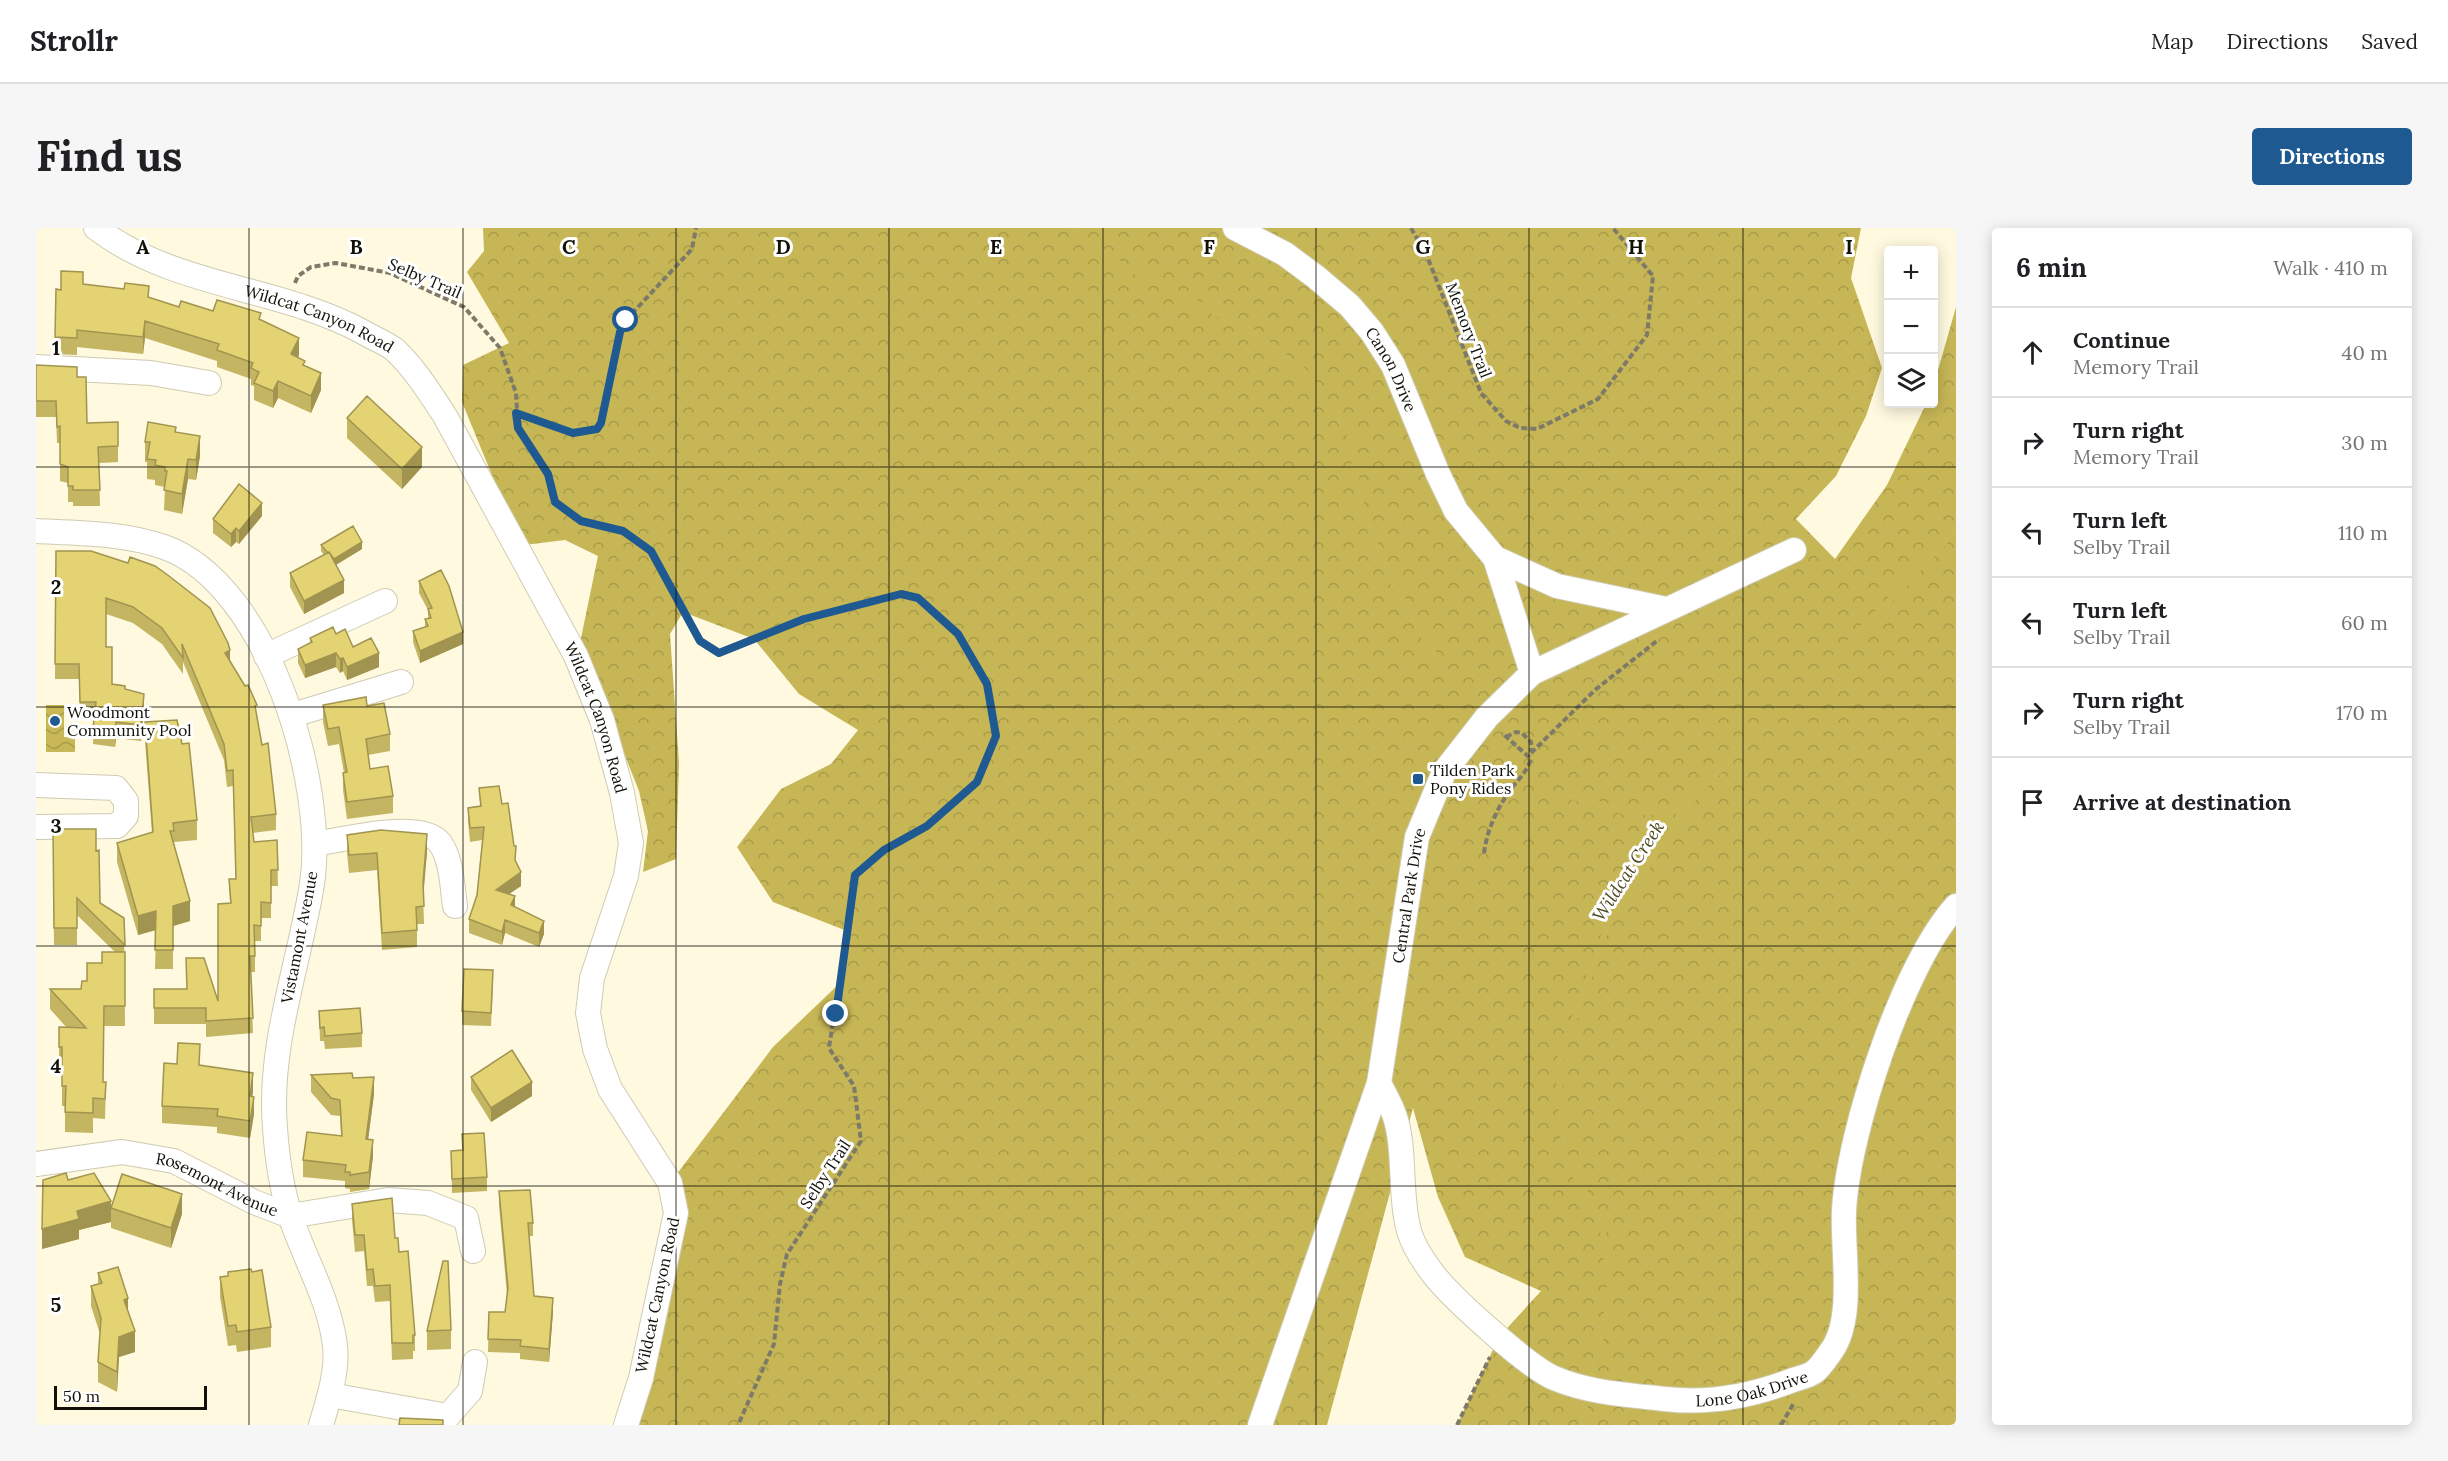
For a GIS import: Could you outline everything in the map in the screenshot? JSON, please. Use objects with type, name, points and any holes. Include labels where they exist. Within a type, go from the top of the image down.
[{"type":"street","name":"Wildcat Canyon Road","points":[[96,228],[120,246],[171,269],[337,318],[394,349],[424,383],[445,416],[576,656],[602,720],[622,793],[631,843],[626,876],[592,978],[588,1013],[594,1049],[610,1089],[670,1184],[676,1213],[643,1367],[626,1425]]},
{"type":"street","name":"Canon Drive","points":[[1235,228],[1284,255],[1316,277],[1350,306],[1372,332],[1393,365],[1456,512],[1495,558],[1532,673]]},
{"type":"street","points":[[36,367],[151,373],[210,383]]},
{"type":"street","name":"Vistamont Avenue","points":[[36,531],[100,535],[143,542],[165,547],[188,559],[213,578],[240,611],[266,656],[293,715],[310,792],[315,844],[312,883],[281,1027],[275,1127],[290,1216],[329,1315],[336,1348],[330,1395],[321,1425]]},
{"type":"street","name":"Central Park Drive","points":[[1260,1425],[1379,1083],[1417,837],[1444,772],[1486,717],[1532,673],[1794,550]]},
{"type":"street","name":"Canon Drive","points":[[1495,558],[1557,586],[1666,609]]},
{"type":"street","points":[[266,656],[385,601]]},
{"type":"street","points":[[293,715],[401,682]]},
{"type":"street","points":[[36,785],[116,788],[126,801],[126,816],[117,826],[36,827]]},
{"type":"street","points":[[315,844],[384,832],[427,834],[440,843],[449,866],[455,906]]},
{"type":"street","name":"Lone Oak Drive","points":[[1379,1083],[1395,1115],[1403,1200],[1410,1232],[1419,1254],[1436,1278],[1500,1337],[1552,1378],[1571,1384],[1609,1392],[1674,1400],[1739,1398],[1814,1372],[1834,1348],[1844,1318],[1844,1210],[1853,1151],[1893,1021],[1941,922],[1956,906]]},
{"type":"street","name":"Rosemont Avenue","points":[[36,1164],[122,1152],[174,1161],[254,1202],[290,1216],[388,1200],[428,1203],[466,1218],[473,1251]]},
{"type":"street","points":[[330,1395],[448,1416],[470,1391],[475,1362]]},
{"type":"path","points":[[516,413],[573,433],[597,429],[601,423],[620,332],[626,320],[693,249],[696,228]]},
{"type":"path","name":"Memory Trail","points":[[1411,228],[1427,256],[1481,393],[1506,421],[1520,428],[1538,429],[1598,399],[1647,335],[1653,276],[1613,228]]},
{"type":"path","name":"Selby Trail","points":[[288,303],[297,276],[311,267],[336,263],[390,273],[464,307],[500,348],[516,393],[518,428],[548,474],[555,502],[581,521],[623,531],[651,551],[700,641],[708,648],[719,653],[804,619],[901,594],[918,598],[958,634],[987,684],[996,736],[977,782],[927,826],[884,850],[855,875],[829,1048],[854,1086],[861,1141],[787,1254],[780,1284],[774,1344],[738,1425]]},
{"type":"path","points":[[1531,753],[1595,690],[1658,640]]},
{"type":"path","points":[[1484,853],[1490,827],[1501,804],[1527,769],[1531,753],[1531,742],[1522,733],[1504,735],[1529,760]]},
{"type":"path","points":[[1457,1425],[1500,1337]]},
{"type":"green space","points":[[483,228],[1861,228],[1851,278],[1882,368],[1866,416],[1836,476],[1796,519],[1835,559],[1887,485],[1924,408],[1938,408],[1938,370],[1956,307],[1956,1425],[1457,1425],[1499,1337],[1541,1291],[1465,1257],[1438,1197],[1413,1108],[1327,1425],[626,1425],[670,1183],[773,1047],[840,983],[847,931],[773,902],[737,847],[781,789],[831,764],[858,730],[799,694],[754,639],[683,612],[670,634],[679,763],[676,859],[643,872],[648,831],[639,791],[580,643],[598,556],[565,540],[524,545],[510,519],[462,402],[463,365],[509,343],[467,272],[484,251]]},
{"type":"water","name":"Woodmont Community Pool","points":[[46,705],[64,705],[64,737],[75,738],[75,752],[46,752]]},
{"type":"building","points":[[61,271],[83,272],[83,284],[124,289],[125,283],[149,286],[148,297],[179,307],[181,301],[213,311],[217,300],[261,313],[259,319],[299,338],[291,354],[305,361],[303,365],[321,373],[311,396],[278,381],[273,391],[254,383],[259,372],[251,368],[253,363],[217,350],[219,344],[145,321],[143,337],[77,330],[77,338],[55,337],[56,289],[61,290]]},
{"type":"building","points":[[36,365],[77,367],[77,377],[86,377],[87,423],[118,422],[118,446],[98,447],[100,490],[73,490],[73,486],[68,486],[68,467],[60,464],[60,426],[57,427],[56,401],[36,401]]},
{"type":"building","points":[[367,396],[422,447],[402,469],[347,418]]},
{"type":"building","points":[[148,422],[176,427],[175,432],[200,436],[196,460],[188,459],[182,494],[164,490],[167,471],[165,467],[155,465],[156,460],[147,459],[150,442],[145,442]]},
{"type":"building","points":[[239,484],[262,503],[239,531],[236,528],[231,534],[213,519]]},
{"type":"building","points":[[353,526],[362,542],[334,559],[321,545]]},
{"type":"building","points":[[56,551],[91,551],[128,563],[130,557],[155,566],[169,576],[210,608],[228,643],[230,650],[225,653],[245,686],[248,685],[257,705],[255,706],[262,745],[268,743],[276,814],[251,817],[254,842],[277,840],[278,870],[271,870],[271,903],[261,902],[261,926],[254,925],[255,956],[250,956],[253,1018],[206,1021],[206,1008],[154,1008],[154,989],[187,989],[186,958],[204,958],[218,1001],[218,904],[231,903],[229,879],[236,879],[233,770],[227,771],[224,744],[182,644],[183,658],[162,628],[133,607],[106,598],[106,647],[112,647],[112,684],[125,686],[125,689],[144,694],[141,725],[116,722],[115,731],[93,728],[96,702],[80,702],[79,664],[55,664]]},
{"type":"building","points":[[329,552],[344,580],[304,601],[290,573]]},
{"type":"building","points":[[441,570],[449,586],[463,632],[420,651],[413,631],[428,626],[425,619],[431,618],[428,609],[432,608],[419,581]]},
{"type":"building","points":[[333,627],[336,634],[345,629],[353,647],[371,638],[379,653],[347,667],[343,658],[340,659],[336,653],[305,665],[298,649],[312,642],[310,638]]},
{"type":"building","points":[[366,697],[367,706],[384,703],[390,734],[366,739],[370,769],[388,766],[393,796],[347,802],[343,773],[347,772],[339,727],[328,729],[323,705]]},
{"type":"building","points":[[177,720],[182,744],[189,743],[197,820],[173,823],[174,831],[170,831],[190,901],[173,906],[173,950],[155,950],[156,911],[138,916],[117,843],[153,832],[145,722]]},
{"type":"building","points":[[499,786],[502,804],[508,803],[514,846],[516,846],[515,860],[521,872],[496,890],[515,896],[511,905],[544,921],[539,933],[505,920],[502,932],[469,919],[477,895],[484,827],[470,828],[468,808],[481,806],[479,788]]},
{"type":"building","points":[[53,829],[96,829],[96,851],[99,850],[100,903],[124,918],[125,945],[77,898],[77,928],[54,928]]},
{"type":"building","points":[[381,830],[427,834],[423,883],[424,906],[416,907],[417,930],[382,933],[377,853],[349,855],[347,835]]},
{"type":"building","points":[[102,952],[125,952],[125,1006],[104,1006],[103,1082],[106,1082],[105,1099],[93,1098],[93,1113],[65,1112],[66,1086],[62,1086],[62,1047],[59,1047],[59,1027],[86,1028],[50,989],[81,989],[82,981],[87,981],[87,963],[102,963]]},
{"type":"building","points":[[464,969],[493,970],[491,1013],[462,1011]]},
{"type":"building","points":[[360,1008],[362,1033],[325,1036],[324,1027],[320,1028],[319,1011]]},
{"type":"building","points":[[178,1043],[200,1044],[199,1065],[253,1073],[250,1096],[254,1097],[250,1121],[217,1116],[218,1109],[162,1106],[164,1063],[177,1064]]},
{"type":"building","points":[[512,1050],[532,1082],[491,1108],[471,1077]]},
{"type":"building","points":[[352,1073],[353,1078],[374,1077],[366,1139],[373,1140],[369,1172],[350,1175],[350,1172],[345,1172],[346,1165],[303,1160],[307,1132],[342,1136],[340,1100],[331,1098],[311,1075]]},
{"type":"building","points":[[484,1133],[487,1177],[452,1179],[451,1151],[463,1150],[462,1134]]},
{"type":"building","points":[[66,1173],[68,1180],[94,1173],[111,1201],[77,1211],[79,1219],[42,1229],[43,1180]]},
{"type":"building","points":[[122,1174],[182,1194],[171,1228],[111,1208]]},
{"type":"building","points":[[530,1190],[533,1223],[528,1223],[534,1296],[553,1298],[549,1349],[520,1346],[521,1340],[488,1339],[489,1312],[505,1312],[508,1288],[499,1191]]},
{"type":"building","points":[[392,1198],[395,1238],[398,1238],[399,1252],[408,1251],[415,1335],[413,1335],[413,1343],[392,1343],[390,1285],[375,1286],[373,1269],[367,1270],[364,1235],[355,1235],[352,1204]]},
{"type":"building","points":[[443,1261],[448,1261],[451,1330],[427,1331]]},
{"type":"building","points":[[118,1267],[128,1298],[124,1300],[135,1331],[119,1337],[117,1372],[98,1362],[101,1318],[91,1286],[102,1283],[98,1273]]},
{"type":"building","points":[[251,1269],[252,1272],[262,1270],[271,1327],[237,1332],[236,1325],[228,1326],[220,1277],[228,1276],[228,1272]]},
{"type":"building","points":[[400,1418],[443,1420],[443,1425],[399,1425]]},
{"type":"waterway","points":[[1071,228],[1118,263],[1248,329],[1305,372],[1351,436],[1359,498],[1383,566],[1438,661]]},
{"type":"waterway","name":"Wildcat Creek","points":[[1590,1383],[1611,1295],[1602,1221],[1565,1158],[1558,1065],[1608,924],[1697,793],[1836,656],[1956,530]]},
{"type":"waterway","points":[[1567,795],[1626,812],[1685,811]]},
{"type":"waterway","name":"Wildcat Creek","points":[[1581,1425],[1588,1393]]},
{"type":"place","name":"Woodmont Community Pool","points":[[55,721]]},
{"type":"place","name":"Tilden Park Pony Rides","points":[[1418,779]]},
{"type":"route","points":[[626,320],[620,332],[601,423],[597,429],[573,433],[516,413],[518,428],[548,474],[555,502],[581,521],[623,531],[635,542],[651,551],[700,641],[719,653],[804,619],[901,594],[918,598],[958,634],[987,684],[996,736],[977,782],[927,826],[884,850],[855,875],[836,1014]]}]
